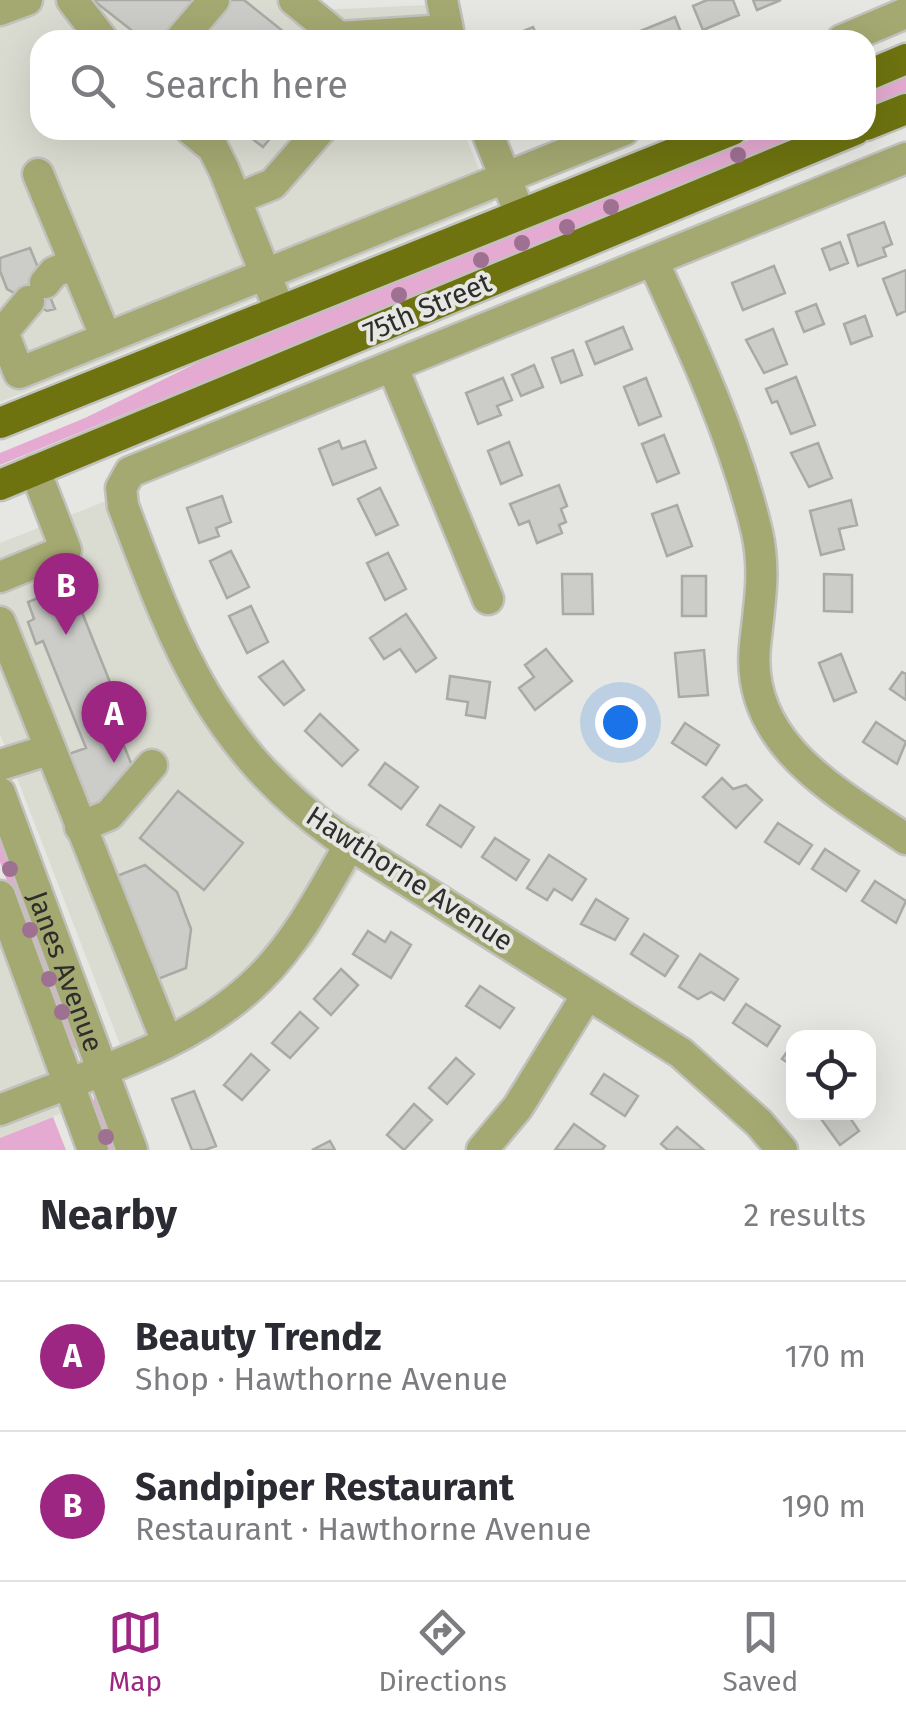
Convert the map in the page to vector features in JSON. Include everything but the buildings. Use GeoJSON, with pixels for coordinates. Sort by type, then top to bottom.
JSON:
{"type":"FeatureCollection","features":[{"type":"Feature","properties":{"kind":"main road"},"geometry":{"type":"LineString","coordinates":[[876,72],[906,60]]}},
{"type":"Feature","properties":{"kind":"main road"},"geometry":{"type":"LineString","coordinates":[[876,122],[906,109]]}},
{"type":"Feature","properties":{"kind":"main road","name":"75th Street"},"geometry":{"type":"LineString","coordinates":[[0,423],[707,140]]}},
{"type":"Feature","properties":{"kind":"main road","name":"75th Street"},"geometry":{"type":"LineString","coordinates":[[0,485],[831,140]]}},
{"type":"Feature","properties":{"kind":"street"},"geometry":{"type":"LineString","coordinates":[[0,10],[27,0]]}},
{"type":"Feature","properties":{"kind":"street"},"geometry":{"type":"LineString","coordinates":[[72,0],[95,30]]}},
{"type":"Feature","properties":{"kind":"street"},"geometry":{"type":"LineString","coordinates":[[188,30],[214,0]]}},
{"type":"Feature","properties":{"kind":"street"},"geometry":{"type":"LineString","coordinates":[[294,0],[331,30]]}},
{"type":"Feature","properties":{"kind":"street"},"geometry":{"type":"LineString","coordinates":[[867,30],[906,14]]}},
{"type":"Feature","properties":{"kind":"street"},"geometry":{"type":"LineString","coordinates":[[408,30],[447,23]]}},
{"type":"Feature","properties":{"kind":"street"},"geometry":{"type":"LineString","coordinates":[[203,140],[213,148],[280,310]]}},
{"type":"Feature","properties":{"kind":"street"},"geometry":{"type":"LineString","coordinates":[[236,199],[273,184],[311,140]]}},
{"type":"Feature","properties":{"kind":"street"},"geometry":{"type":"LineString","coordinates":[[490,140],[520,216]]}},
{"type":"Feature","properties":{"kind":"street"},"geometry":{"type":"LineString","coordinates":[[76,264],[54,272],[3,332],[19,373],[600,140]]}},
{"type":"Feature","properties":{"kind":"street"},"geometry":{"type":"LineString","coordinates":[[488,598],[393,368],[906,158]]}},
{"type":"Feature","properties":{"kind":"street"},"geometry":{"type":"LineString","coordinates":[[38,174],[106,338]]}},
{"type":"Feature","properties":{"kind":"street"},"geometry":{"type":"LineString","coordinates":[[654,261],[729,440],[757,532],[763,580],[754,668],[766,714],[798,761],[906,838]]}},
{"type":"Feature","properties":{"kind":"street","name":"Hawthorne Avenue"},"geometry":{"type":"LineString","coordinates":[[393,368],[130,472],[121,488],[122,506],[176,646],[197,686],[270,778],[314,819],[681,1053],[759,1123],[782,1150]]}},
{"type":"Feature","properties":{"kind":"street"},"geometry":{"type":"LineString","coordinates":[[0,577],[66,550],[35,470]]}},
{"type":"Feature","properties":{"kind":"street"},"geometry":{"type":"LineString","coordinates":[[0,622],[167,1042]]}},
{"type":"Feature","properties":{"kind":"street"},"geometry":{"type":"LineString","coordinates":[[0,765],[48,750]]}},
{"type":"Feature","properties":{"kind":"street"},"geometry":{"type":"LineString","coordinates":[[80,826],[109,815],[152,764]]}},
{"type":"Feature","properties":{"kind":"street","name":"Janes Avenue"},"geometry":{"type":"LineString","coordinates":[[0,792],[132,1150]]}},
{"type":"Feature","properties":{"kind":"street"},"geometry":{"type":"LineString","coordinates":[[1,1110],[167,1042],[215,1015],[260,978],[306,921],[350,844]]}},
{"type":"Feature","properties":{"kind":"street","name":"Janes Avenue"},"geometry":{"type":"LineString","coordinates":[[0,896],[93,1150]]}},
{"type":"Feature","properties":{"kind":"street"},"geometry":{"type":"LineString","coordinates":[[482,1150],[518,1107],[587,994]]}},
{"type":"Feature","properties":{"kind":"shaded area"},"geometry":{"type":"Polygon","coordinates":[[[0,0],[307,0],[320,10],[426,5],[432,30],[30,30],[30,140],[467,140],[493,204],[0,402],[0,0]]]}},
{"type":"Feature","properties":{"kind":"shaded area"},"geometry":{"type":"Polygon","coordinates":[[[906,76],[906,95],[876,107],[876,88],[906,76]]]}},
{"type":"Feature","properties":{"kind":"shaded area"},"geometry":{"type":"Polygon","coordinates":[[[749,140],[796,140],[0,465],[0,453],[85,418],[209,357],[749,140]]]}},
{"type":"Feature","properties":{"kind":"shaded area"},"geometry":{"type":"Polygon","coordinates":[[[131,491],[162,578],[207,667],[268,751],[331,809],[378,838],[312,945],[248,1006],[185,1051],[131,1073],[0,734],[0,543],[131,491]]]}},
{"type":"Feature","properties":{"kind":"shaded area"},"geometry":{"type":"Polygon","coordinates":[[[0,826],[84,1057],[64,1039],[0,862],[0,826]]]}},
{"type":"Feature","properties":{"kind":"shaded area"},"geometry":{"type":"Polygon","coordinates":[[[0,939],[62,1113],[0,1138],[0,939]]]}},
{"type":"Feature","properties":{"kind":"shaded area"},"geometry":{"type":"Polygon","coordinates":[[[96,1091],[120,1150],[106,1150],[91,1109],[96,1091]]]}},
{"type":"Feature","properties":{"kind":"shaded area"},"geometry":{"type":"Polygon","coordinates":[[[53,1117],[66,1150],[0,1150],[0,1138],[53,1117]]]}},
{"type":"Feature","properties":{"kind":"place","name":"Sandpiper Restaurant"},"geometry":{"type":"Point","coordinates":[66,635]}},
{"type":"Feature","properties":{"kind":"place","name":"Beauty Trendz"},"geometry":{"type":"Point","coordinates":[114,763]}}]}
